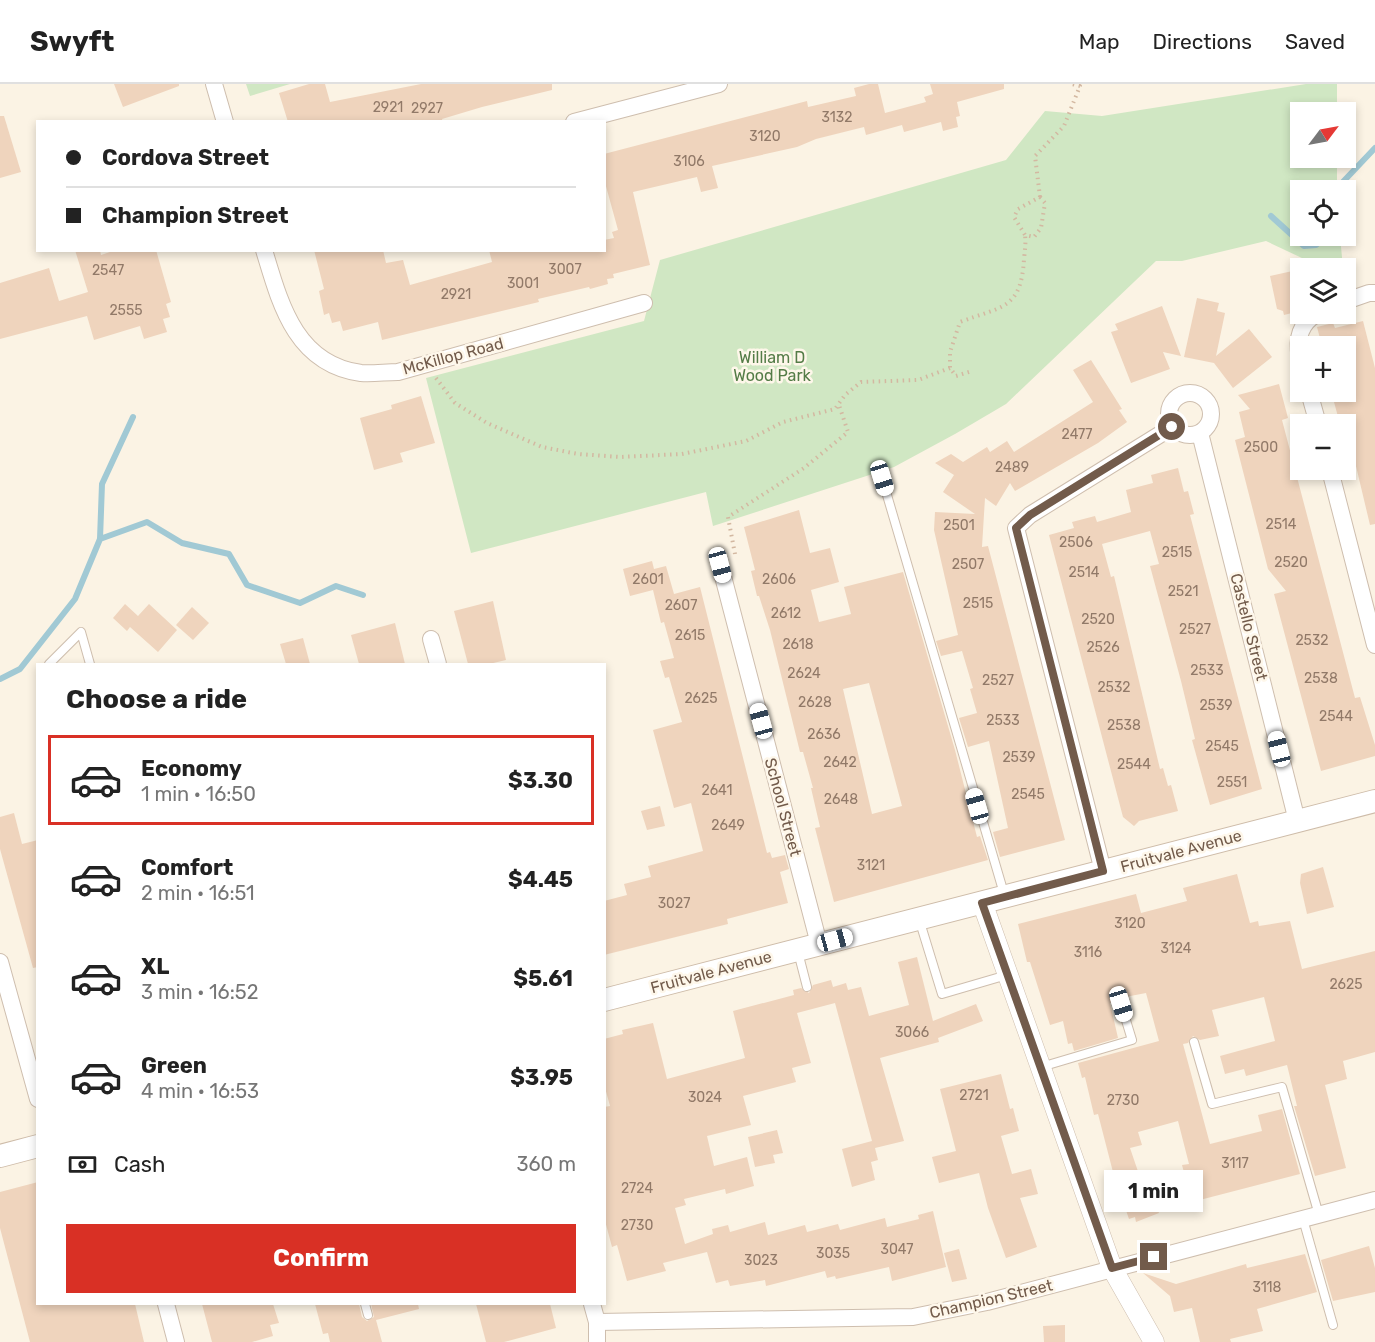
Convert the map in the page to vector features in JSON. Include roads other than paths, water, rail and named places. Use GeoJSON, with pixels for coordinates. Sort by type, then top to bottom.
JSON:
{"type":"FeatureCollection","features":[{"type":"Feature","properties":{"kind":"main road","name":"Fruitvale Avenue"},"geometry":{"type":"LineString","coordinates":[[606,999],[1375,801]]}},
{"type":"Feature","properties":{"kind":"main road"},"geometry":{"type":"LineString","coordinates":[[0,1156],[36,1147]]}},
{"type":"Feature","properties":{"kind":"street"},"geometry":{"type":"LineString","coordinates":[[214,84],[224,120]]}},
{"type":"Feature","properties":{"kind":"street"},"geometry":{"type":"LineString","coordinates":[[581,120],[719,84]]}},
{"type":"Feature","properties":{"kind":"street","name":"McKillop Road"},"geometry":{"type":"LineString","coordinates":[[265,252],[283,311],[301,340],[328,362],[360,373],[398,372],[644,303]]}},
{"type":"Feature","properties":{"kind":"street"},"geometry":{"type":"LineString","coordinates":[[1356,298],[1375,293]]}},
{"type":"Feature","properties":{"kind":"street"},"geometry":{"type":"LineString","coordinates":[[1195,394],[1207,401],[1210,408],[1210,422],[1200,433],[1188,436],[1172,427],[1168,412],[1174,399],[1180,395],[1195,394]]}},
{"type":"Feature","properties":{"kind":"street"},"geometry":{"type":"LineString","coordinates":[[1103,871],[1016,528],[1030,515],[1172,427]]}},
{"type":"Feature","properties":{"kind":"street","name":"Castello Street"},"geometry":{"type":"LineString","coordinates":[[1200,433],[1297,821]]}},
{"type":"Feature","properties":{"kind":"street"},"geometry":{"type":"LineString","coordinates":[[1333,480],[1375,645]]}},
{"type":"Feature","properties":{"kind":"street","name":"School Street"},"geometry":{"type":"LineString","coordinates":[[720,565],[819,944]]}},
{"type":"Feature","properties":{"kind":"street"},"geometry":{"type":"LineString","coordinates":[[431,639],[438,663]]}},
{"type":"Feature","properties":{"kind":"street"},"geometry":{"type":"LineString","coordinates":[[982,903],[1112,1268],[1154,1342]]}},
{"type":"Feature","properties":{"kind":"street"},"geometry":{"type":"LineString","coordinates":[[0,962],[36,1092]]}},
{"type":"Feature","properties":{"kind":"street","name":"Champion Street"},"geometry":{"type":"LineString","coordinates":[[597,1322],[913,1317],[987,1302],[1375,1200]]}},
{"type":"Feature","properties":{"kind":"street"},"geometry":{"type":"LineString","coordinates":[[166,1305],[176,1342]]}},
{"type":"Feature","properties":{"kind":"street"},"geometry":{"type":"LineString","coordinates":[[592,1305],[597,1322],[597,1342]]}},
{"type":"Feature","properties":{"kind":"lane"},"geometry":{"type":"LineString","coordinates":[[882,478],[1005,897]]}},
{"type":"Feature","properties":{"kind":"lane"},"geometry":{"type":"LineString","coordinates":[[50,663],[81,632],[90,663]]}},
{"type":"Feature","properties":{"kind":"lane"},"geometry":{"type":"LineString","coordinates":[[919,919],[942,994],[1007,975]]}},
{"type":"Feature","properties":{"kind":"lane"},"geometry":{"type":"LineString","coordinates":[[797,950],[807,987]]}},
{"type":"Feature","properties":{"kind":"lane"},"geometry":{"type":"LineString","coordinates":[[1040,1067],[1132,1040],[1121,1004]]}},
{"type":"Feature","properties":{"kind":"lane"},"geometry":{"type":"LineString","coordinates":[[1194,1042],[1212,1104],[1282,1087],[1333,1325]]}},
{"type":"Feature","properties":{"kind":"lane"},"geometry":{"type":"LineString","coordinates":[[364,1305],[368,1316]]}},
{"type":"Feature","properties":{"kind":"waterway"},"geometry":{"type":"LineString","coordinates":[[1345,180],[1375,148]]}},
{"type":"Feature","properties":{"kind":"waterway"},"geometry":{"type":"LineString","coordinates":[[1271,216],[1290,233]]}},
{"type":"Feature","properties":{"kind":"waterway"},"geometry":{"type":"LineString","coordinates":[[100,539],[102,484],[133,417]]}},
{"type":"Feature","properties":{"kind":"waterway"},"geometry":{"type":"LineString","coordinates":[[0,679],[20,669],[75,599],[100,539],[147,522],[182,543],[229,554],[247,585],[300,603],[336,586],[363,595]]}},
{"type":"Feature","properties":{"kind":"park label","name":"William D Wood Park"},"geometry":{"type":"Point","coordinates":[772,366]}}]}
